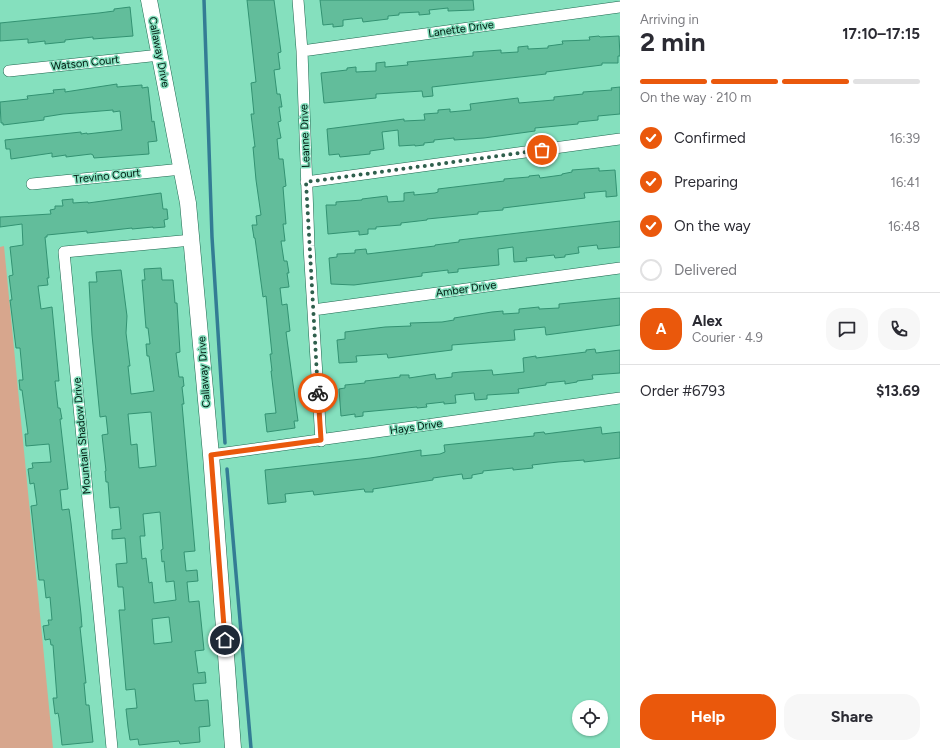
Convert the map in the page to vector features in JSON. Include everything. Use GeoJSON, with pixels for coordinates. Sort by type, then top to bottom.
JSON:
{"type":"FeatureCollection","features":[{"type":"Feature","properties":{"kind":"street","name":"Callaway Drive"},"geometry":{"type":"LineString","coordinates":[[149,0],[182,169],[192,240],[211,455],[233,748]]}},
{"type":"Feature","properties":{"kind":"street","name":"Leanne Drive"},"geometry":{"type":"LineString","coordinates":[[298,0],[302,51],[306,182],[321,440]]}},
{"type":"Feature","properties":{"kind":"street","name":"Lanette Drive"},"geometry":{"type":"LineString","coordinates":[[302,51],[620,7]]}},
{"type":"Feature","properties":{"kind":"street","name":"Watson Court"},"geometry":{"type":"LineString","coordinates":[[9,71],[160,55]]}},
{"type":"Feature","properties":{"kind":"street"},"geometry":{"type":"LineString","coordinates":[[306,182],[620,139]]}},
{"type":"Feature","properties":{"kind":"street","name":"Trevino Court"},"geometry":{"type":"LineString","coordinates":[[32,184],[182,169]]}},
{"type":"Feature","properties":{"kind":"street","name":"Mountain Shadow Drive"},"geometry":{"type":"LineString","coordinates":[[112,748],[64,252],[192,240]]}},
{"type":"Feature","properties":{"kind":"street","name":"Amber Drive"},"geometry":{"type":"LineString","coordinates":[[313,310],[620,268]]}},
{"type":"Feature","properties":{"kind":"street","name":"Hays Drive"},"geometry":{"type":"LineString","coordinates":[[211,455],[620,398]]}},
{"type":"Feature","properties":{"kind":"shaded area"},"geometry":{"type":"Polygon","coordinates":[[[4,246],[53,748],[0,748],[0,247],[4,246]]]}},
{"type":"Feature","properties":{"kind":"building"},"geometry":{"type":"Polygon","coordinates":[[[247,0],[274,0],[281,52],[278,53],[280,69],[274,70],[277,94],[280,94],[282,107],[279,107],[281,121],[278,122],[281,138],[277,139],[279,159],[283,159],[286,186],[283,187],[286,224],[283,224],[285,241],[281,241],[284,261],[287,261],[289,287],[280,288],[282,305],[287,304],[290,331],[286,332],[298,421],[294,421],[295,428],[267,432],[265,414],[276,413],[271,371],[270,354],[272,354],[266,296],[263,297],[252,225],[257,225],[256,216],[261,215],[256,180],[253,147],[255,147],[251,114],[254,114],[251,83],[256,82],[247,0]]]}},
{"type":"Feature","properties":{"kind":"building"},"geometry":{"type":"Polygon","coordinates":[[[320,0],[473,0],[474,10],[448,11],[448,8],[429,10],[430,14],[419,15],[419,12],[399,13],[399,15],[388,16],[388,19],[363,22],[362,18],[343,20],[343,26],[333,27],[333,24],[323,25],[320,0]]]}},
{"type":"Feature","properties":{"kind":"building"},"geometry":{"type":"Polygon","coordinates":[[[130,7],[133,36],[93,39],[93,37],[45,44],[45,41],[28,43],[28,39],[0,41],[0,23],[99,13],[130,7]]]}},
{"type":"Feature","properties":{"kind":"building"},"geometry":{"type":"Polygon","coordinates":[[[619,36],[620,56],[618,56],[618,63],[602,63],[602,65],[546,72],[546,74],[432,87],[433,96],[423,97],[422,91],[376,94],[376,98],[324,103],[321,73],[347,70],[347,68],[356,67],[356,72],[376,71],[376,63],[385,62],[385,67],[408,65],[407,62],[473,56],[473,52],[501,50],[501,53],[518,52],[518,47],[528,46],[528,49],[548,48],[548,46],[563,44],[562,41],[590,40],[589,37],[619,36]]]}},
{"type":"Feature","properties":{"kind":"building"},"geometry":{"type":"Polygon","coordinates":[[[117,84],[117,87],[142,85],[142,88],[148,87],[152,122],[154,121],[157,141],[148,142],[149,154],[94,158],[91,154],[52,157],[52,153],[11,159],[10,149],[6,149],[5,140],[81,132],[81,134],[87,134],[122,130],[120,111],[113,112],[113,110],[63,114],[44,117],[44,120],[3,125],[3,123],[1,123],[0,102],[28,99],[27,96],[54,93],[53,90],[65,89],[65,92],[117,84]]]}},
{"type":"Feature","properties":{"kind":"building"},"geometry":{"type":"Polygon","coordinates":[[[620,87],[620,114],[598,116],[598,120],[578,122],[578,124],[535,128],[535,131],[484,138],[434,140],[434,142],[415,146],[399,146],[398,130],[382,132],[384,149],[370,151],[370,154],[340,157],[339,154],[329,155],[327,129],[404,119],[404,121],[425,120],[424,114],[438,113],[438,110],[450,109],[450,112],[471,110],[470,104],[518,98],[519,103],[554,100],[554,97],[583,94],[583,92],[612,90],[611,88],[620,87]]]}},
{"type":"Feature","properties":{"kind":"building"},"geometry":{"type":"Polygon","coordinates":[[[599,168],[599,171],[615,170],[617,196],[606,197],[606,191],[584,193],[585,198],[503,208],[503,210],[478,212],[478,214],[427,219],[401,223],[401,225],[376,227],[376,229],[368,229],[368,234],[359,235],[359,231],[328,234],[326,205],[336,205],[336,202],[387,196],[388,202],[404,201],[404,193],[414,192],[414,195],[435,193],[438,192],[438,189],[504,181],[504,179],[529,176],[539,175],[540,178],[562,175],[572,172],[572,170],[599,168]]]}},
{"type":"Feature","properties":{"kind":"building"},"geometry":{"type":"Polygon","coordinates":[[[161,193],[163,209],[167,209],[168,219],[164,220],[165,227],[132,228],[87,233],[87,231],[47,235],[47,237],[45,237],[49,278],[47,278],[48,285],[38,286],[41,309],[52,307],[59,381],[55,381],[58,408],[60,408],[62,419],[60,419],[68,489],[60,490],[62,510],[69,509],[71,523],[81,614],[82,627],[80,627],[86,683],[84,683],[86,705],[89,705],[93,742],[62,745],[59,718],[58,713],[55,714],[53,698],[57,698],[53,645],[51,645],[50,639],[45,640],[43,626],[49,625],[48,620],[52,620],[50,597],[46,598],[44,580],[39,580],[31,506],[37,505],[34,483],[30,484],[28,469],[33,468],[32,463],[51,462],[49,444],[26,446],[25,434],[28,434],[22,390],[20,390],[19,380],[23,380],[20,348],[16,348],[10,300],[12,300],[9,276],[13,275],[10,247],[23,245],[22,224],[0,227],[0,217],[51,214],[50,210],[55,209],[55,206],[63,206],[62,200],[73,199],[73,203],[88,203],[161,193]]]}},
{"type":"Feature","properties":{"kind":"building"},"geometry":{"type":"Polygon","coordinates":[[[620,221],[620,247],[598,249],[597,245],[578,247],[579,253],[565,255],[565,257],[555,258],[554,255],[526,258],[527,261],[514,262],[513,247],[498,249],[499,265],[458,269],[458,272],[448,273],[448,270],[422,273],[422,276],[354,285],[331,284],[329,258],[337,257],[337,254],[355,253],[355,250],[366,249],[367,254],[435,246],[459,242],[459,240],[620,221]]]}},
{"type":"Feature","properties":{"kind":"building"},"geometry":{"type":"Polygon","coordinates":[[[161,268],[162,280],[173,280],[175,303],[177,303],[180,352],[176,353],[179,377],[183,377],[184,386],[182,387],[184,404],[182,404],[195,551],[184,552],[186,571],[197,570],[198,581],[187,582],[189,602],[199,601],[204,650],[195,651],[198,673],[205,672],[206,683],[193,684],[195,701],[208,700],[210,726],[199,727],[200,742],[180,744],[179,741],[139,745],[138,739],[130,740],[126,709],[137,708],[135,689],[126,690],[119,610],[125,610],[123,587],[118,587],[116,564],[127,563],[125,538],[112,539],[112,530],[121,529],[119,507],[110,508],[102,435],[108,434],[106,416],[100,417],[92,335],[89,282],[97,282],[96,272],[121,270],[127,316],[126,333],[130,366],[128,366],[131,394],[154,391],[146,344],[150,344],[148,328],[146,328],[142,280],[145,280],[144,269],[161,268]],[[151,412],[128,414],[131,445],[137,444],[139,468],[156,466],[151,412]],[[160,512],[143,514],[145,536],[140,536],[142,559],[146,558],[149,583],[152,582],[154,603],[176,600],[174,581],[166,582],[164,561],[162,562],[161,550],[163,549],[160,512]],[[169,617],[152,619],[154,644],[172,642],[169,617]]]}},
{"type":"Feature","properties":{"kind":"building"},"geometry":{"type":"Polygon","coordinates":[[[620,298],[620,325],[546,335],[545,327],[514,330],[515,340],[452,345],[452,350],[388,358],[387,354],[356,356],[357,362],[339,363],[337,340],[345,339],[345,332],[385,327],[411,326],[410,323],[442,322],[454,320],[454,318],[492,312],[503,311],[503,314],[519,313],[519,309],[539,307],[539,309],[559,308],[559,304],[620,298]]]}},
{"type":"Feature","properties":{"kind":"building"},"geometry":{"type":"Polygon","coordinates":[[[595,349],[596,353],[620,350],[620,373],[592,375],[593,379],[565,384],[565,381],[546,383],[546,385],[518,389],[519,393],[487,395],[487,399],[475,400],[474,393],[455,395],[456,403],[444,404],[444,402],[426,404],[427,407],[363,412],[363,416],[355,417],[355,414],[341,416],[339,389],[345,388],[345,385],[400,377],[400,375],[409,375],[409,378],[435,374],[436,379],[452,377],[452,373],[460,372],[492,370],[493,375],[524,372],[523,358],[536,356],[536,358],[586,352],[586,350],[595,349]]]}},
{"type":"Feature","properties":{"kind":"building"},"geometry":{"type":"Polygon","coordinates":[[[601,427],[602,434],[620,432],[620,458],[584,462],[584,460],[558,462],[532,465],[533,468],[483,471],[483,473],[472,475],[472,478],[463,479],[462,474],[433,478],[433,480],[373,489],[373,492],[365,492],[364,489],[314,495],[313,491],[285,494],[286,502],[268,504],[265,470],[370,458],[421,450],[421,456],[440,454],[445,452],[444,445],[534,436],[534,433],[544,432],[545,434],[601,427]]]}},
{"type":"Feature","properties":{"kind":"waterway"},"geometry":{"type":"LineString","coordinates":[[204,0],[212,237],[225,443]]}},
{"type":"Feature","properties":{"kind":"waterway"},"geometry":{"type":"LineString","coordinates":[[227,469],[251,748]]}},
{"type":"Feature","properties":{"kind":"way so far"},"geometry":{"type":"LineString","coordinates":[[318,393],[306,182],[542,150]]}},
{"type":"Feature","properties":{"kind":"route"},"geometry":{"type":"LineString","coordinates":[[225,640],[211,455],[321,440],[318,393]]}}]}
